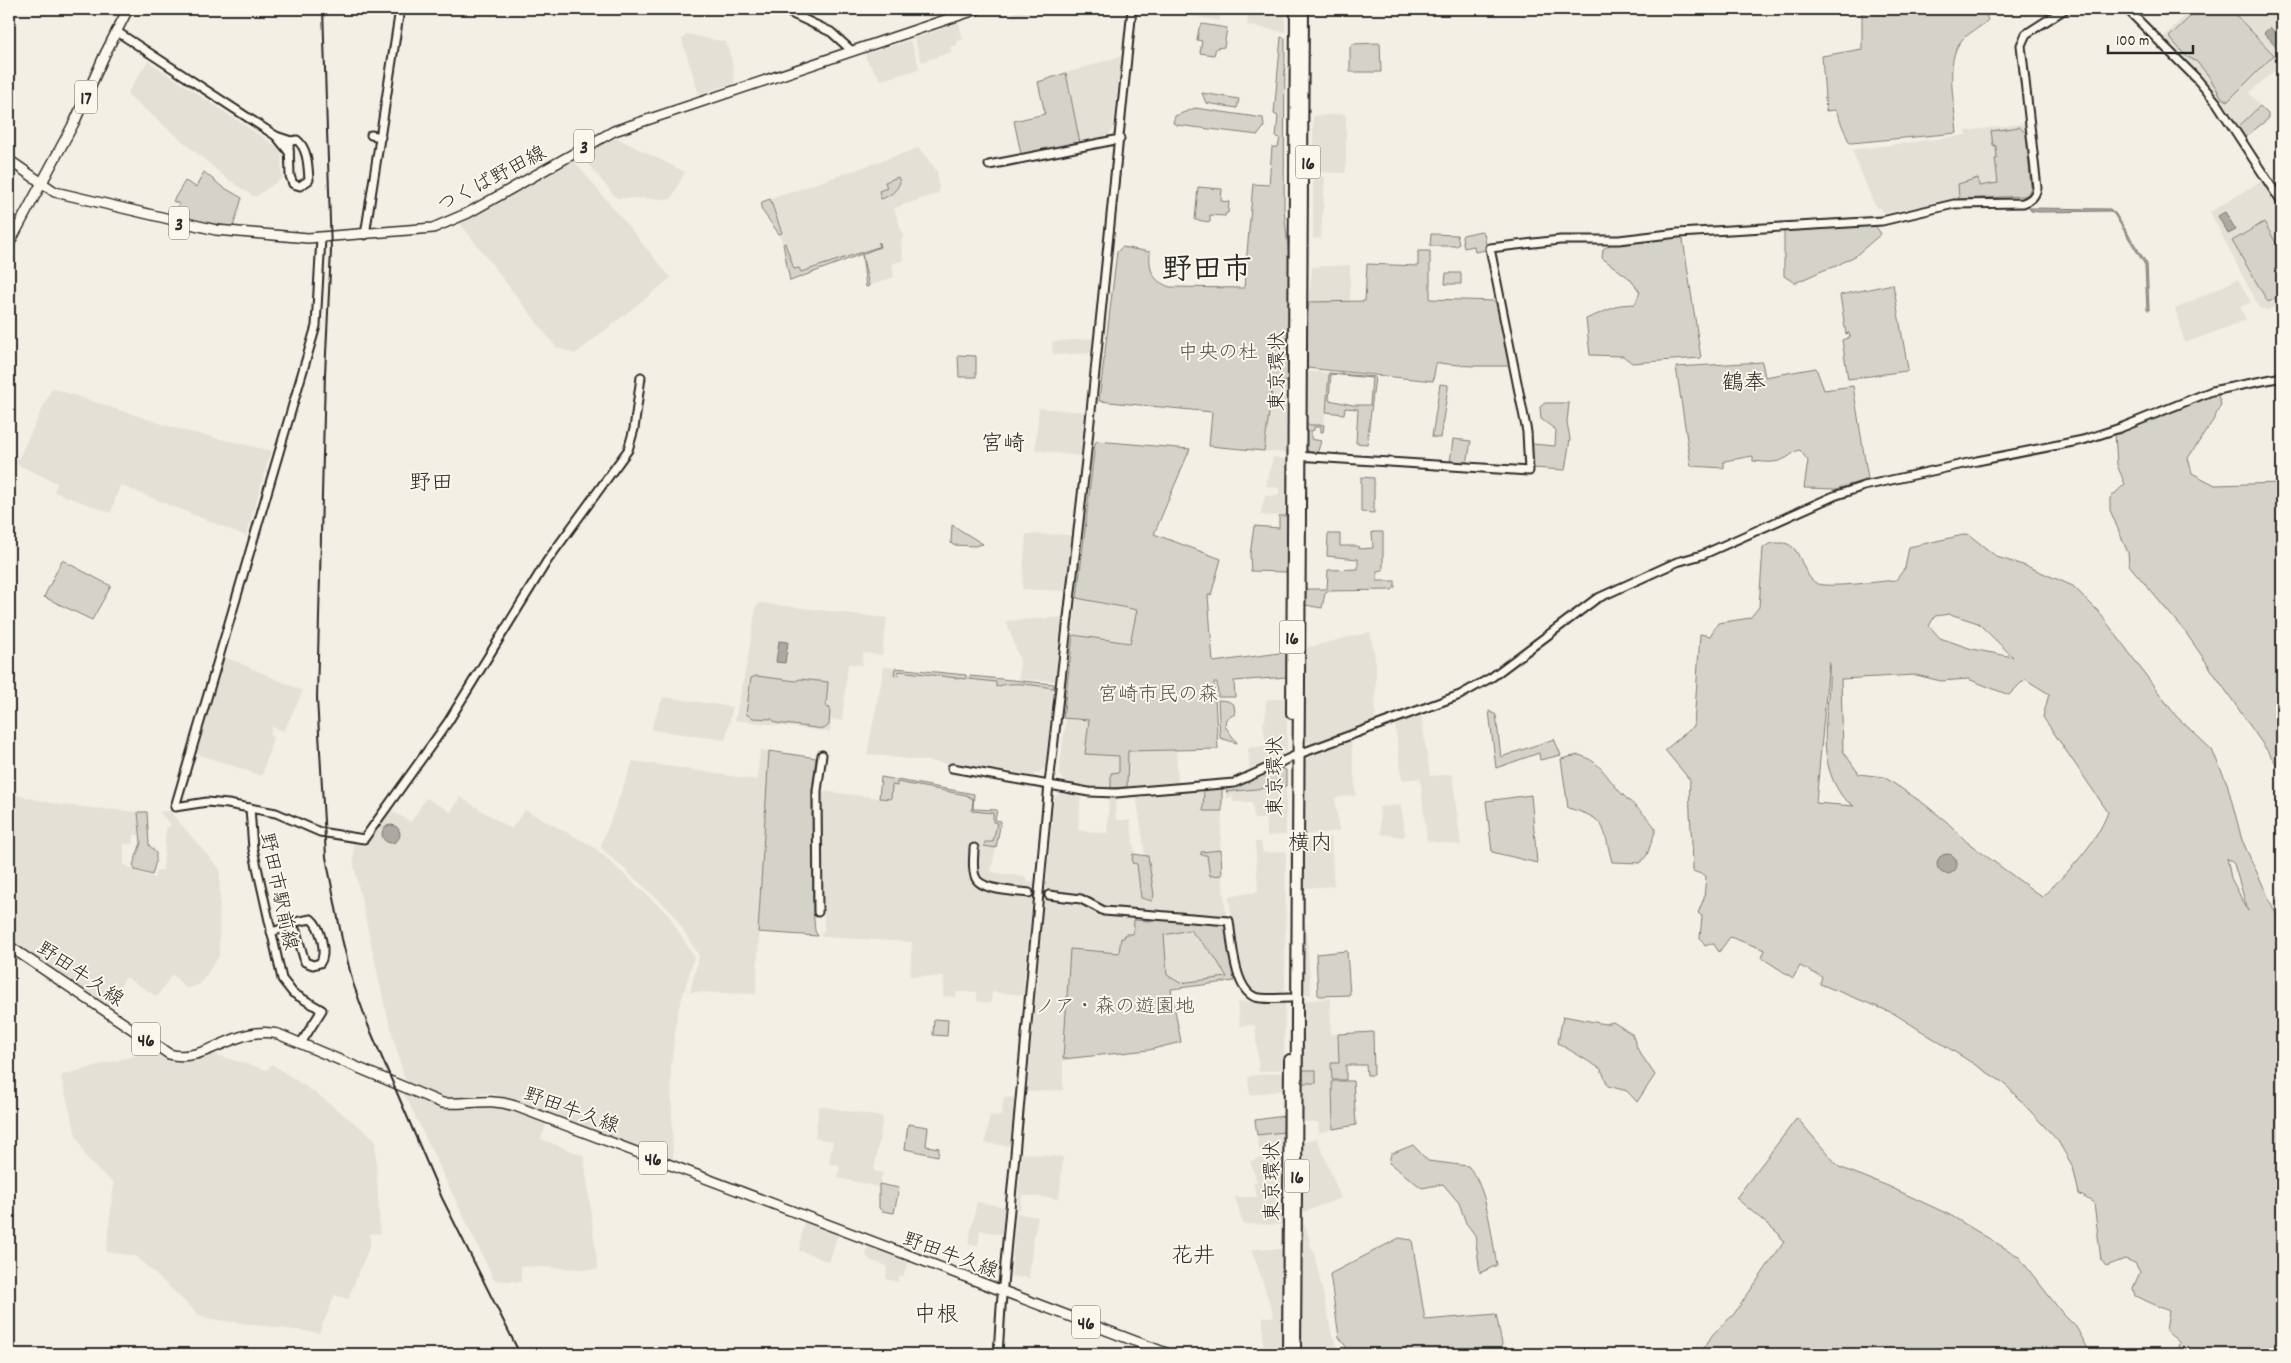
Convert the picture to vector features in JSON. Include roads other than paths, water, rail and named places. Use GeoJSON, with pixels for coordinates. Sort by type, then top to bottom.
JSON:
{"type":"FeatureCollection","features":[{"type":"Feature","properties":{"kind":"highway","name":"16"},"geometry":{"type":"LineString","coordinates":[[1290,9],[1289,204],[1295,255]]}},
{"type":"Feature","properties":{"kind":"highway","name":"16"},"geometry":{"type":"LineString","coordinates":[[1296,9],[1299,198]]}},
{"type":"Feature","properties":{"kind":"highway","name":"16"},"geometry":{"type":"LineString","coordinates":[[1299,198],[1303,9]]}},
{"type":"Feature","properties":{"kind":"highway","name":"16"},"geometry":{"type":"LineString","coordinates":[[1302,315],[1307,263],[1309,9]]}},
{"type":"Feature","properties":{"kind":"highway","name":"東京環状"},"geometry":{"type":"LineString","coordinates":[[1296,1354],[1297,456],[1295,255],[1299,198]]}},
{"type":"Feature","properties":{"kind":"highway","name":"東京環状"},"geometry":{"type":"LineString","coordinates":[[1297,456],[1302,315],[1299,198]]}},
{"type":"Feature","properties":{"kind":"highway","name":"東京環状"},"geometry":{"type":"LineString","coordinates":[[1288,1354],[1290,998],[1296,755]]}},
{"type":"Feature","properties":{"kind":"main road","name":"17"},"geometry":{"type":"LineString","coordinates":[[9,244],[75,121],[128,9]]}},
{"type":"Feature","properties":{"kind":"main road","name":"つくば野田線"},"geometry":{"type":"LineString","coordinates":[[9,160],[55,192],[197,227],[272,236],[321,238],[433,228],[448,223],[614,131],[978,9]]}},
{"type":"Feature","properties":{"kind":"main road","name":"野田牛久線"},"geometry":{"type":"LineString","coordinates":[[9,946],[169,1054],[186,1058],[259,1031],[278,1034],[442,1103],[488,1100],[515,1106],[1169,1354]]}},
{"type":"Feature","properties":{"kind":"street"},"geometry":{"type":"LineString","coordinates":[[365,235],[400,9]]}},
{"type":"Feature","properties":{"kind":"street"},"geometry":{"type":"LineString","coordinates":[[782,9],[830,32],[852,50]]}},
{"type":"Feature","properties":{"kind":"street"},"geometry":{"type":"LineString","coordinates":[[998,1354],[1049,784],[1120,139],[1132,9]]}},
{"type":"Feature","properties":{"kind":"street"},"geometry":{"type":"LineString","coordinates":[[1297,456],[1529,471],[1527,432],[1490,248],[1560,240],[1620,240],[1678,232],[1882,221],[1954,204],[2022,203],[2029,201],[2033,198],[2036,188],[2022,45],[2023,38],[2026,34],[2065,9]]}},
{"type":"Feature","properties":{"kind":"street"},"geometry":{"type":"LineString","coordinates":[[2127,9],[2196,78],[2217,103],[2282,203]]}},
{"type":"Feature","properties":{"kind":"street"},"geometry":{"type":"LineString","coordinates":[[116,31],[276,136],[291,141],[297,140],[305,148],[308,180],[300,186],[293,184],[290,179],[289,152],[291,141]]}},
{"type":"Feature","properties":{"kind":"street"},"geometry":{"type":"LineString","coordinates":[[371,135],[381,137]]}},
{"type":"Feature","properties":{"kind":"street"},"geometry":{"type":"LineString","coordinates":[[276,136],[289,152]]}},
{"type":"Feature","properties":{"kind":"street"},"geometry":{"type":"LineString","coordinates":[[989,165],[1120,139]]}},
{"type":"Feature","properties":{"kind":"street"},"geometry":{"type":"LineString","coordinates":[[321,238],[316,326],[175,807],[207,802],[250,808],[276,813],[320,832],[364,839],[448,722],[547,561],[628,450],[634,429],[641,377]]}},
{"type":"Feature","properties":{"kind":"street"},"geometry":{"type":"LineString","coordinates":[[952,768],[1089,792],[1116,793],[1234,783],[1296,755],[1460,695],[1492,677],[1596,598],[1677,562],[1702,555],[1834,496],[1898,478],[2092,438],[2212,391],[2282,377]]}},
{"type":"Feature","properties":{"kind":"street"},"geometry":{"type":"LineString","coordinates":[[818,912],[817,791],[822,755]]}},
{"type":"Feature","properties":{"kind":"street","name":"野田市駅前線"},"geometry":{"type":"LineString","coordinates":[[250,808],[253,849],[282,980],[293,993],[322,1010],[301,1043]]}},
{"type":"Feature","properties":{"kind":"street"},"geometry":{"type":"LineString","coordinates":[[974,848],[975,877],[979,884],[1029,893]]}},
{"type":"Feature","properties":{"kind":"street"},"geometry":{"type":"LineString","coordinates":[[1049,895],[1081,899],[1108,912],[1229,921],[1239,979],[1246,991],[1257,998],[1290,998]]}},
{"type":"Feature","properties":{"kind":"street"},"geometry":{"type":"LineString","coordinates":[[271,932],[290,927],[296,922],[308,919],[314,922],[324,955],[320,963],[312,965],[305,962],[296,931],[290,927]]}},
{"type":"Feature","properties":{"kind":"railway"},"geometry":{"type":"LineString","coordinates":[[323,9],[331,251],[325,374],[317,698],[326,857],[342,939],[353,983],[368,1025],[442,1198],[520,1354]]}},
{"type":"Feature","properties":{"kind":"district","name":"野田市"},"geometry":{"type":"Point","coordinates":[1207,268]}},
{"type":"Feature","properties":{"kind":"district","name":"鶴奉"},"geometry":{"type":"Point","coordinates":[1744,381]}},
{"type":"Feature","properties":{"kind":"district","name":"宮崎"},"geometry":{"type":"Point","coordinates":[1003,442]}},
{"type":"Feature","properties":{"kind":"district","name":"野田"},"geometry":{"type":"Point","coordinates":[431,481]}},
{"type":"Feature","properties":{"kind":"district","name":"横内"},"geometry":{"type":"Point","coordinates":[1310,841]}},
{"type":"Feature","properties":{"kind":"district","name":"花井"},"geometry":{"type":"Point","coordinates":[1193,1254]}},
{"type":"Feature","properties":{"kind":"district","name":"中根"},"geometry":{"type":"Point","coordinates":[936,1313]}},
{"type":"Feature","properties":{"kind":"park label","name":"中央の杜"},"geometry":{"type":"Point","coordinates":[1218,351]}},
{"type":"Feature","properties":{"kind":"park label","name":"宮崎市民の森"},"geometry":{"type":"Point","coordinates":[1158,693]}},
{"type":"Feature","properties":{"kind":"park label","name":"ノア・森の遊園地"},"geometry":{"type":"Point","coordinates":[1115,1005]}}]}
